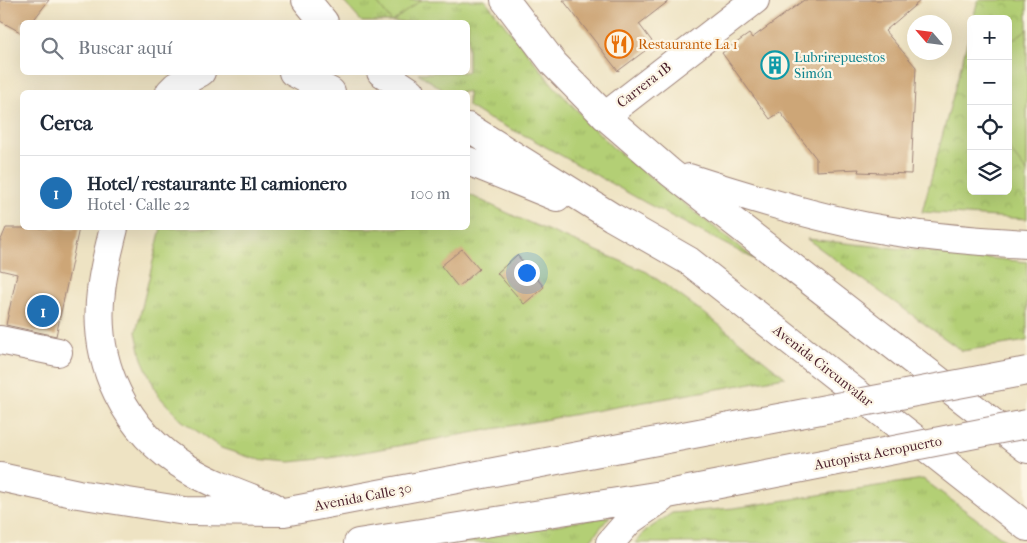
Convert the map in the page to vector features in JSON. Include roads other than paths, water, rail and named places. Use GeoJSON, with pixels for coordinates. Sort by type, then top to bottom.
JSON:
{"type":"FeatureCollection","features":[{"type":"Feature","properties":{"kind":"main road"},"geometry":{"type":"LineString","coordinates":[[306,0],[322,20]]}},
{"type":"Feature","properties":{"kind":"main road"},"geometry":{"type":"LineString","coordinates":[[505,0],[554,64],[605,116],[671,173],[1027,449]]}},
{"type":"Feature","properties":{"kind":"main road","name":"Carrera 1B"},"geometry":{"type":"LineString","coordinates":[[605,116],[755,0]]}},
{"type":"Feature","properties":{"kind":"main road"},"geometry":{"type":"LineString","coordinates":[[172,90],[196,75]]}},
{"type":"Feature","properties":{"kind":"main road"},"geometry":{"type":"LineString","coordinates":[[299,75],[327,90]]}},
{"type":"Feature","properties":{"kind":"main road"},"geometry":{"type":"LineString","coordinates":[[386,75],[409,90]]}},
{"type":"Feature","properties":{"kind":"main road"},"geometry":{"type":"LineString","coordinates":[[470,128],[612,217]]}},
{"type":"Feature","properties":{"kind":"main road"},"geometry":{"type":"LineString","coordinates":[[470,162],[612,217]]}},
{"type":"Feature","properties":{"kind":"main road"},"geometry":{"type":"LineString","coordinates":[[671,173],[775,206],[868,227],[964,240],[1027,244]]}},
{"type":"Feature","properties":{"kind":"main road","name":"Avenida Circunvalar"},"geometry":{"type":"LineString","coordinates":[[612,217],[689,260],[1027,527]]}},
{"type":"Feature","properties":{"kind":"main road"},"geometry":{"type":"LineString","coordinates":[[114,230],[100,292],[100,338],[104,362],[121,401],[136,424],[152,442],[187,469],[214,483],[284,512]]}},
{"type":"Feature","properties":{"kind":"main road"},"geometry":{"type":"LineString","coordinates":[[0,340],[58,352]]}},
{"type":"Feature","properties":{"kind":"main road","name":"Avenida Calle 30"},"geometry":{"type":"LineString","coordinates":[[0,477],[78,494],[185,511],[284,512],[1027,372]]}},
{"type":"Feature","properties":{"kind":"main road","name":"Autopista Aeropuerto"},"geometry":{"type":"LineString","coordinates":[[668,494],[1027,424]]}},
{"type":"Feature","properties":{"kind":"main road"},"geometry":{"type":"LineString","coordinates":[[358,543],[668,494]]}},
{"type":"Feature","properties":{"kind":"main road"},"geometry":{"type":"LineString","coordinates":[[610,543],[629,521],[668,494]]}},
{"type":"Feature","properties":{"kind":"place","name":"Restaurante La 1"},"geometry":{"type":"Point","coordinates":[619,44]}},
{"type":"Feature","properties":{"kind":"place","name":"Lubrirepuestos Simón"},"geometry":{"type":"Point","coordinates":[775,65]}},
{"type":"Feature","properties":{"kind":"place","name":"Hotel/ restaurante El camionero"},"geometry":{"type":"Point","coordinates":[43,311]}}]}
